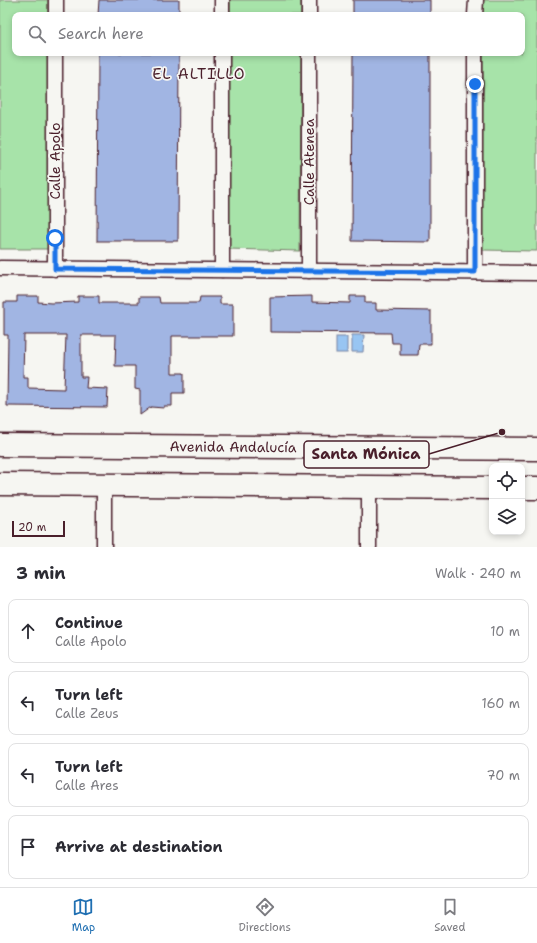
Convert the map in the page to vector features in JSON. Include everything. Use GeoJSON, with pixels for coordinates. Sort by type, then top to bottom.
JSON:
{"type":"FeatureCollection","features":[{"type":"Feature","properties":{"kind":"main road","name":"Avenida Andalucía"},"geometry":{"type":"LineString","coordinates":[[0,445],[537,449]]}},
{"type":"Feature","properties":{"kind":"main road"},"geometry":{"type":"LineString","coordinates":[[0,484],[489,488]]}},
{"type":"Feature","properties":{"kind":"main road"},"geometry":{"type":"LineString","coordinates":[[525,488],[537,488]]}},
{"type":"Feature","properties":{"kind":"street"},"geometry":{"type":"LineString","coordinates":[[56,0],[56,12]]}},
{"type":"Feature","properties":{"kind":"street"},"geometry":{"type":"LineString","coordinates":[[222,0],[222,12]]}},
{"type":"Feature","properties":{"kind":"street"},"geometry":{"type":"LineString","coordinates":[[309,0],[309,12]]}},
{"type":"Feature","properties":{"kind":"street"},"geometry":{"type":"LineString","coordinates":[[476,0],[476,12]]}},
{"type":"Feature","properties":{"kind":"street","name":"Calle Apolo"},"geometry":{"type":"LineString","coordinates":[[55,56],[55,269]]}},
{"type":"Feature","properties":{"kind":"street"},"geometry":{"type":"LineString","coordinates":[[222,56],[222,270]]}},
{"type":"Feature","properties":{"kind":"street","name":"Calle Atenea"},"geometry":{"type":"LineString","coordinates":[[309,56],[309,271]]}},
{"type":"Feature","properties":{"kind":"street"},"geometry":{"type":"LineString","coordinates":[[475,56],[475,272]]}},
{"type":"Feature","properties":{"kind":"street"},"geometry":{"type":"LineString","coordinates":[[0,268],[537,273]]}},
{"type":"Feature","properties":{"kind":"street"},"geometry":{"type":"LineString","coordinates":[[104,485],[104,547]]}},
{"type":"Feature","properties":{"kind":"street"},"geometry":{"type":"LineString","coordinates":[[369,487],[369,547]]}},
{"type":"Feature","properties":{"kind":"green space"},"geometry":{"type":"Polygon","coordinates":[[[0,0],[48,0],[48,12],[12,12],[12,56],[48,56],[48,249],[0,249],[0,0]]]}},
{"type":"Feature","properties":{"kind":"green space"},"geometry":{"type":"Polygon","coordinates":[[[230,0],[301,0],[301,12],[230,12],[230,0]]]}},
{"type":"Feature","properties":{"kind":"green space"},"geometry":{"type":"Polygon","coordinates":[[[483,0],[537,0],[537,251],[482,250],[483,56],[525,56],[525,12],[483,12],[483,0]]]}},
{"type":"Feature","properties":{"kind":"green space"},"geometry":{"type":"Polygon","coordinates":[[[229,56],[301,56],[300,251],[229,249],[229,56]]]}},
{"type":"Feature","properties":{"kind":"water"},"geometry":{"type":"Polygon","coordinates":[[[352,335],[364,335],[363,352],[352,352],[352,335]]]}},
{"type":"Feature","properties":{"kind":"water"},"geometry":{"type":"Polygon","coordinates":[[[336,337],[347,337],[347,353],[336,353],[336,337]]]}},
{"type":"Feature","properties":{"kind":"building"},"geometry":{"type":"Polygon","coordinates":[[[99,0],[179,0],[179,12],[98,12],[99,0]]]}},
{"type":"Feature","properties":{"kind":"building"},"geometry":{"type":"Polygon","coordinates":[[[353,0],[430,0],[430,12],[353,12],[353,0]]]}},
{"type":"Feature","properties":{"kind":"building"},"geometry":{"type":"Polygon","coordinates":[[[98,56],[179,56],[178,241],[97,241],[98,56]]]}},
{"type":"Feature","properties":{"kind":"building"},"geometry":{"type":"Polygon","coordinates":[[[353,56],[430,56],[430,242],[352,241],[353,56]]]}},
{"type":"Feature","properties":{"kind":"building"},"geometry":{"type":"Polygon","coordinates":[[[17,296],[38,296],[38,302],[51,303],[78,302],[78,296],[99,296],[99,303],[139,303],[139,297],[159,297],[160,303],[199,303],[200,297],[220,297],[220,304],[233,304],[233,336],[172,336],[172,373],[184,373],[184,393],[172,393],[172,406],[164,406],[164,408],[151,407],[140,415],[140,390],[135,389],[135,366],[115,366],[116,335],[81,335],[81,377],[87,377],[86,388],[108,389],[107,407],[7,406],[8,335],[4,335],[4,302],[17,302],[17,296]],[[24,335],[23,377],[28,377],[28,388],[64,389],[66,335],[24,335]]]}},
{"type":"Feature","properties":{"kind":"building"},"geometry":{"type":"Polygon","coordinates":[[[312,296],[312,302],[350,303],[350,296],[365,296],[365,303],[376,303],[376,310],[431,311],[431,344],[419,344],[418,355],[400,355],[400,343],[392,343],[391,333],[270,332],[270,297],[312,296]]]}},
{"type":"Feature","properties":{"kind":"place","name":"Santa Mónica"},"geometry":{"type":"Point","coordinates":[502,432]}},
{"type":"Feature","properties":{"kind":"district","name":"EL ALTILLO"},"geometry":{"type":"Point","coordinates":[199,74]}},
{"type":"Feature","properties":{"kind":"route"},"geometry":{"type":"LineString","coordinates":[[55,238],[55,269],[475,272],[475,84]]}}]}
